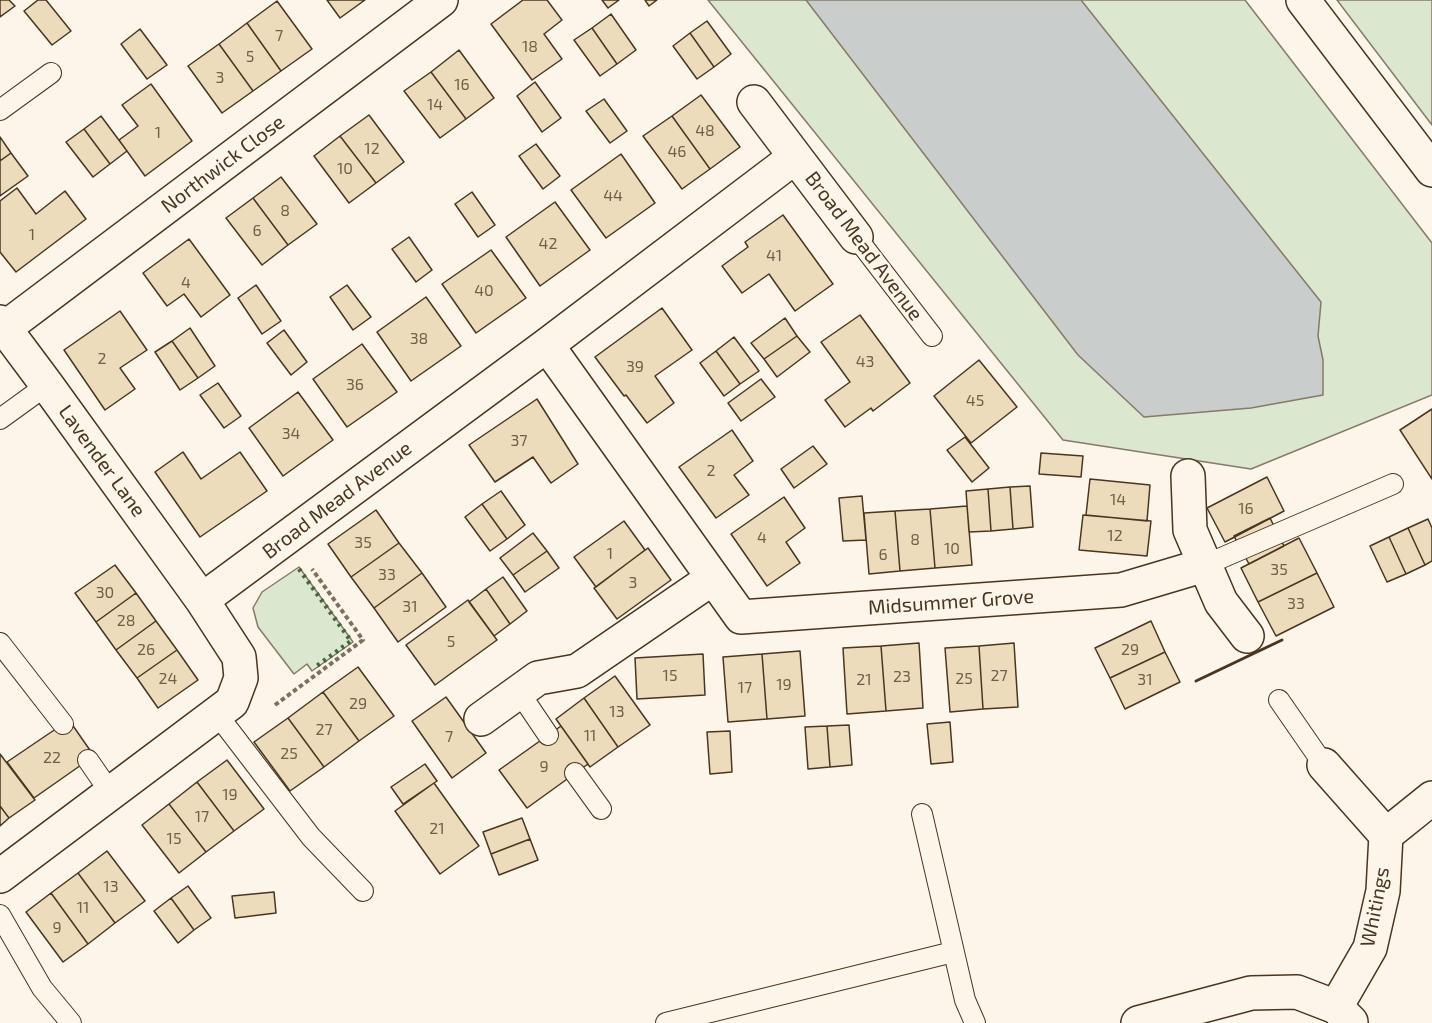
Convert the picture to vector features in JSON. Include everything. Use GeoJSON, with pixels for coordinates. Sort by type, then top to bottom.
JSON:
{"type":"FeatureCollection","features":[{"type":"Feature","properties":{"kind":"main road","name":"Northwick Close"},"geometry":{"type":"LineString","coordinates":[[2,325],[441,0]]}},
{"type":"Feature","properties":{"kind":"main road"},"geometry":{"type":"LineString","coordinates":[[1303,0],[1432,170]]}},
{"type":"Feature","properties":{"kind":"main road","name":"Broad Mead Avenue"},"geometry":{"type":"LineString","coordinates":[[754,102],[856,237]]}},
{"type":"Feature","properties":{"kind":"main road","name":"Broad Mead Avenue"},"geometry":{"type":"LineString","coordinates":[[202,600],[547,345],[795,157]]}},
{"type":"Feature","properties":{"kind":"main road","name":"Lavender Lane"},"geometry":{"type":"LineString","coordinates":[[2,325],[202,600]]}},
{"type":"Feature","properties":{"kind":"main road","name":"Midsummer Grove"},"geometry":{"type":"LineString","coordinates":[[547,345],[741,617],[1120,591],[1205,565]]}},
{"type":"Feature","properties":{"kind":"main road"},"geometry":{"type":"LineString","coordinates":[[1188,476],[1190,530],[1221,602],[1247,636]]}},
{"type":"Feature","properties":{"kind":"main road"},"geometry":{"type":"LineString","coordinates":[[481,719],[538,678],[577,671],[713,578]]}},
{"type":"Feature","properties":{"kind":"main road"},"geometry":{"type":"LineString","coordinates":[[0,876],[110,792],[225,724],[241,678],[239,657],[202,600]]}},
{"type":"Feature","properties":{"kind":"main road"},"geometry":{"type":"LineString","coordinates":[[1324,765],[1386,835],[1432,798]]}},
{"type":"Feature","properties":{"kind":"main road","name":"Whitings"},"geometry":{"type":"LineString","coordinates":[[1344,1015],[1370,948],[1383,891],[1386,835]]}},
{"type":"Feature","properties":{"kind":"main road"},"geometry":{"type":"LineString","coordinates":[[1138,1023],[1251,993],[1297,992],[1344,1015]]}},
{"type":"Feature","properties":{"kind":"lane"},"geometry":{"type":"LineString","coordinates":[[0,110],[51,73]]}},
{"type":"Feature","properties":{"kind":"lane","name":"Broad Mead Avenue"},"geometry":{"type":"LineString","coordinates":[[856,237],[932,336]]}},
{"type":"Feature","properties":{"kind":"lane"},"geometry":{"type":"LineString","coordinates":[[0,419],[47,385]]}},
{"type":"Feature","properties":{"kind":"lane","name":"Midsummer Grove"},"geometry":{"type":"LineString","coordinates":[[1205,565],[1393,484]]}},
{"type":"Feature","properties":{"kind":"lane"},"geometry":{"type":"LineString","coordinates":[[0,643],[63,724]]}},
{"type":"Feature","properties":{"kind":"lane"},"geometry":{"type":"LineString","coordinates":[[519,692],[548,735]]}},
{"type":"Feature","properties":{"kind":"lane"},"geometry":{"type":"LineString","coordinates":[[1279,700],[1324,765]]}},
{"type":"Feature","properties":{"kind":"lane"},"geometry":{"type":"LineString","coordinates":[[225,724],[311,837],[363,891]]}},
{"type":"Feature","properties":{"kind":"lane"},"geometry":{"type":"LineString","coordinates":[[88,760],[110,792]]}},
{"type":"Feature","properties":{"kind":"lane"},"geometry":{"type":"LineString","coordinates":[[575,773],[601,809]]}},
{"type":"Feature","properties":{"kind":"lane"},"geometry":{"type":"LineString","coordinates":[[922,814],[965,1000],[975,1023]]}},
{"type":"Feature","properties":{"kind":"lane"},"geometry":{"type":"LineString","coordinates":[[0,915],[42,988],[71,1023]]}},
{"type":"Feature","properties":{"kind":"lane"},"geometry":{"type":"LineString","coordinates":[[666,1023],[953,952]]}},
{"type":"Feature","properties":{"kind":"path"},"geometry":{"type":"LineString","coordinates":[[225,724],[363,640],[288,536]]}},
{"type":"Feature","properties":{"kind":"green space"},"geometry":{"type":"Polygon","coordinates":[[[708,0],[1245,0],[1432,243],[1432,395],[1251,469],[1063,440],[708,0]]]}},
{"type":"Feature","properties":{"kind":"green space"},"geometry":{"type":"Polygon","coordinates":[[[1337,0],[1432,0],[1432,125],[1337,0]]]}},
{"type":"Feature","properties":{"kind":"green space"},"geometry":{"type":"Polygon","coordinates":[[[299,567],[353,642],[312,671],[307,664],[294,674],[258,627],[253,608],[262,592],[299,567]]]}},
{"type":"Feature","properties":{"kind":"shaded area"},"geometry":{"type":"Polygon","coordinates":[[[806,0],[1081,0],[1321,302],[1318,336],[1323,360],[1323,395],[1251,408],[1144,417],[1078,355],[806,0]]]}},
{"type":"Feature","properties":{"kind":"building"},"geometry":{"type":"Polygon","coordinates":[[[0,0],[9,0],[15,6],[0,17],[0,0]]]}},
{"type":"Feature","properties":{"kind":"building"},"geometry":{"type":"Polygon","coordinates":[[[38,0],[46,0],[71,31],[52,45],[24,11],[38,0]]]}},
{"type":"Feature","properties":{"kind":"building"},"geometry":{"type":"Polygon","coordinates":[[[327,0],[365,0],[340,18],[327,0]]]}},
{"type":"Feature","properties":{"kind":"building"},"geometry":{"type":"Polygon","coordinates":[[[523,0],[547,0],[562,20],[544,34],[562,59],[532,80],[491,24],[523,0]]]}},
{"type":"Feature","properties":{"kind":"building"},"geometry":{"type":"Polygon","coordinates":[[[602,0],[619,0],[608,8],[602,0]]]}},
{"type":"Feature","properties":{"kind":"building"},"geometry":{"type":"Polygon","coordinates":[[[645,0],[657,0],[649,6],[645,0]]]}},
{"type":"Feature","properties":{"kind":"building"},"geometry":{"type":"Polygon","coordinates":[[[277,1],[312,49],[281,71],[247,23],[277,1]]]}},
{"type":"Feature","properties":{"kind":"building"},"geometry":{"type":"Polygon","coordinates":[[[611,14],[636,50],[617,64],[592,28],[611,14]]]}},
{"type":"Feature","properties":{"kind":"building"},"geometry":{"type":"Polygon","coordinates":[[[707,21],[731,54],[714,67],[690,33],[707,21]]]}},
{"type":"Feature","properties":{"kind":"building"},"geometry":{"type":"Polygon","coordinates":[[[247,23],[281,71],[253,91],[219,44],[247,23]]]}},
{"type":"Feature","properties":{"kind":"building"},"geometry":{"type":"Polygon","coordinates":[[[592,28],[617,64],[600,76],[574,40],[592,28]]]}},
{"type":"Feature","properties":{"kind":"building"},"geometry":{"type":"Polygon","coordinates":[[[140,29],[167,65],[147,79],[121,44],[140,29]]]}},
{"type":"Feature","properties":{"kind":"building"},"geometry":{"type":"Polygon","coordinates":[[[690,33],[714,67],[697,79],[673,46],[690,33]]]}},
{"type":"Feature","properties":{"kind":"building"},"geometry":{"type":"Polygon","coordinates":[[[219,44],[253,91],[222,113],[188,66],[219,44]]]}},
{"type":"Feature","properties":{"kind":"building"},"geometry":{"type":"Polygon","coordinates":[[[459,50],[494,98],[466,119],[431,72],[459,50]]]}},
{"type":"Feature","properties":{"kind":"building"},"geometry":{"type":"Polygon","coordinates":[[[431,72],[466,119],[440,138],[404,91],[431,72]]]}},
{"type":"Feature","properties":{"kind":"building"},"geometry":{"type":"Polygon","coordinates":[[[535,82],[561,118],[542,132],[517,96],[535,82]]]}},
{"type":"Feature","properties":{"kind":"building"},"geometry":{"type":"Polygon","coordinates":[[[151,84],[192,141],[145,176],[119,140],[138,126],[122,105],[151,84]]]}},
{"type":"Feature","properties":{"kind":"building"},"geometry":{"type":"Polygon","coordinates":[[[701,95],[740,147],[710,169],[672,116],[701,95]]]}},
{"type":"Feature","properties":{"kind":"building"},"geometry":{"type":"Polygon","coordinates":[[[604,99],[627,131],[610,143],[586,111],[604,99]]]}},
{"type":"Feature","properties":{"kind":"building"},"geometry":{"type":"Polygon","coordinates":[[[369,115],[404,162],[376,183],[340,136],[369,115]]]}},
{"type":"Feature","properties":{"kind":"building"},"geometry":{"type":"Polygon","coordinates":[[[101,116],[127,151],[110,164],[84,129],[101,116]]]}},
{"type":"Feature","properties":{"kind":"building"},"geometry":{"type":"Polygon","coordinates":[[[672,116],[710,169],[682,189],[643,136],[672,116]]]}},
{"type":"Feature","properties":{"kind":"building"},"geometry":{"type":"Polygon","coordinates":[[[84,129],[110,164],[93,177],[66,142],[84,129]]]}},
{"type":"Feature","properties":{"kind":"building"},"geometry":{"type":"Polygon","coordinates":[[[340,136],[376,183],[349,203],[314,156],[340,136]]]}},
{"type":"Feature","properties":{"kind":"building"},"geometry":{"type":"Polygon","coordinates":[[[0,137],[11,153],[0,161],[0,137]]]}},
{"type":"Feature","properties":{"kind":"building"},"geometry":{"type":"Polygon","coordinates":[[[536,144],[560,176],[543,189],[519,156],[536,144]]]}},
{"type":"Feature","properties":{"kind":"building"},"geometry":{"type":"Polygon","coordinates":[[[11,153],[28,176],[0,196],[0,161],[11,153]]]}},
{"type":"Feature","properties":{"kind":"building"},"geometry":{"type":"Polygon","coordinates":[[[621,154],[655,203],[606,238],[571,190],[621,154]]]}},
{"type":"Feature","properties":{"kind":"building"},"geometry":{"type":"Polygon","coordinates":[[[281,177],[317,224],[288,245],[253,198],[281,177]]]}},
{"type":"Feature","properties":{"kind":"building"},"geometry":{"type":"Polygon","coordinates":[[[17,188],[36,214],[65,191],[86,219],[16,272],[0,252],[0,201],[17,188]]]}},
{"type":"Feature","properties":{"kind":"building"},"geometry":{"type":"Polygon","coordinates":[[[472,192],[495,225],[478,237],[455,204],[472,192]]]}},
{"type":"Feature","properties":{"kind":"building"},"geometry":{"type":"Polygon","coordinates":[[[253,198],[288,245],[262,265],[226,218],[253,198]]]}},
{"type":"Feature","properties":{"kind":"building"},"geometry":{"type":"Polygon","coordinates":[[[555,202],[590,250],[540,286],[506,237],[555,202]]]}},
{"type":"Feature","properties":{"kind":"building"},"geometry":{"type":"Polygon","coordinates":[[[783,215],[833,284],[795,311],[769,274],[742,293],[722,266],[748,247],[745,242],[783,215]]]}},
{"type":"Feature","properties":{"kind":"building"},"geometry":{"type":"Polygon","coordinates":[[[409,237],[432,270],[416,282],[392,249],[409,237]]]}},
{"type":"Feature","properties":{"kind":"building"},"geometry":{"type":"Polygon","coordinates":[[[189,239],[230,295],[201,317],[184,294],[167,306],[143,273],[189,239]]]}},
{"type":"Feature","properties":{"kind":"building"},"geometry":{"type":"Polygon","coordinates":[[[491,250],[526,298],[476,333],[442,284],[491,250]]]}},
{"type":"Feature","properties":{"kind":"building"},"geometry":{"type":"Polygon","coordinates":[[[256,285],[281,321],[262,334],[238,298],[256,285]]]}},
{"type":"Feature","properties":{"kind":"building"},"geometry":{"type":"Polygon","coordinates":[[[347,285],[371,317],[353,330],[330,297],[347,285]]]}},
{"type":"Feature","properties":{"kind":"building"},"geometry":{"type":"Polygon","coordinates":[[[426,297],[461,346],[411,381],[377,332],[426,297]]]}},
{"type":"Feature","properties":{"kind":"building"},"geometry":{"type":"Polygon","coordinates":[[[662,308],[692,350],[655,376],[674,403],[647,423],[595,357],[662,308]]]}},
{"type":"Feature","properties":{"kind":"building"},"geometry":{"type":"Polygon","coordinates":[[[120,311],[147,350],[120,368],[135,389],[105,410],[64,350],[120,311]]]}},
{"type":"Feature","properties":{"kind":"building"},"geometry":{"type":"Polygon","coordinates":[[[860,315],[910,383],[873,411],[871,408],[845,427],[825,400],[850,382],[821,342],[860,315]]]}},
{"type":"Feature","properties":{"kind":"building"},"geometry":{"type":"Polygon","coordinates":[[[785,318],[797,336],[764,359],[751,343],[785,318]]]}},
{"type":"Feature","properties":{"kind":"building"},"geometry":{"type":"Polygon","coordinates":[[[190,328],[215,366],[198,378],[172,341],[190,328]]]}},
{"type":"Feature","properties":{"kind":"building"},"geometry":{"type":"Polygon","coordinates":[[[284,330],[307,362],[291,375],[267,343],[284,330]]]}},
{"type":"Feature","properties":{"kind":"building"},"geometry":{"type":"Polygon","coordinates":[[[797,336],[810,352],[777,377],[764,359],[797,336]]]}},
{"type":"Feature","properties":{"kind":"building"},"geometry":{"type":"Polygon","coordinates":[[[734,337],[759,371],[740,384],[716,351],[734,337]]]}},
{"type":"Feature","properties":{"kind":"building"},"geometry":{"type":"Polygon","coordinates":[[[172,341],[198,378],[180,390],[155,352],[172,341]]]}},
{"type":"Feature","properties":{"kind":"building"},"geometry":{"type":"Polygon","coordinates":[[[362,344],[397,392],[347,427],[313,379],[362,344]]]}},
{"type":"Feature","properties":{"kind":"building"},"geometry":{"type":"Polygon","coordinates":[[[716,351],[740,384],[724,396],[700,363],[716,351]]]}},
{"type":"Feature","properties":{"kind":"building"},"geometry":{"type":"Polygon","coordinates":[[[979,360],[1017,407],[971,443],[934,396],[979,360]]]}},
{"type":"Feature","properties":{"kind":"building"},"geometry":{"type":"Polygon","coordinates":[[[761,379],[775,397],[741,421],[728,403],[761,379]]]}},
{"type":"Feature","properties":{"kind":"building"},"geometry":{"type":"Polygon","coordinates":[[[218,383],[241,416],[224,428],[200,395],[218,383]]]}},
{"type":"Feature","properties":{"kind":"building"},"geometry":{"type":"Polygon","coordinates":[[[298,392],[333,440],[283,476],[249,428],[298,392]]]}},
{"type":"Feature","properties":{"kind":"building"},"geometry":{"type":"Polygon","coordinates":[[[537,399],[578,464],[551,483],[533,457],[495,482],[469,445],[537,399]]]}},
{"type":"Feature","properties":{"kind":"building"},"geometry":{"type":"Polygon","coordinates":[[[1432,409],[1432,479],[1400,430],[1432,409]]]}},
{"type":"Feature","properties":{"kind":"building"},"geometry":{"type":"Polygon","coordinates":[[[732,430],[753,461],[734,475],[749,495],[716,518],[679,467],[732,430]]]}},
{"type":"Feature","properties":{"kind":"building"},"geometry":{"type":"Polygon","coordinates":[[[965,437],[989,468],[972,482],[947,450],[965,437]]]}},
{"type":"Feature","properties":{"kind":"building"},"geometry":{"type":"Polygon","coordinates":[[[813,446],[827,464],[794,488],[781,469],[813,446]]]}},
{"type":"Feature","properties":{"kind":"building"},"geometry":{"type":"Polygon","coordinates":[[[183,452],[201,479],[240,452],[267,491],[200,537],[155,472],[183,452]]]}},
{"type":"Feature","properties":{"kind":"building"},"geometry":{"type":"Polygon","coordinates":[[[1041,453],[1083,456],[1081,477],[1039,474],[1041,453]]]}},
{"type":"Feature","properties":{"kind":"building"},"geometry":{"type":"Polygon","coordinates":[[[1267,477],[1284,511],[1225,542],[1207,508],[1267,477]]]}},
{"type":"Feature","properties":{"kind":"building"},"geometry":{"type":"Polygon","coordinates":[[[1090,479],[1150,485],[1147,521],[1086,515],[1090,479]]]}},
{"type":"Feature","properties":{"kind":"building"},"geometry":{"type":"Polygon","coordinates":[[[1030,486],[1033,527],[1013,529],[1010,487],[1030,486]]]}},
{"type":"Feature","properties":{"kind":"building"},"geometry":{"type":"Polygon","coordinates":[[[1010,487],[1013,529],[991,531],[988,489],[1010,487]]]}},
{"type":"Feature","properties":{"kind":"building"},"geometry":{"type":"Polygon","coordinates":[[[988,489],[991,531],[969,532],[966,491],[988,489]]]}},
{"type":"Feature","properties":{"kind":"building"},"geometry":{"type":"Polygon","coordinates":[[[501,491],[525,525],[507,539],[482,504],[501,491]]]}},
{"type":"Feature","properties":{"kind":"building"},"geometry":{"type":"Polygon","coordinates":[[[862,496],[866,540],[843,541],[839,498],[862,496]]]}},
{"type":"Feature","properties":{"kind":"building"},"geometry":{"type":"Polygon","coordinates":[[[784,497],[805,528],[786,542],[800,563],[767,586],[731,534],[784,497]]]}},
{"type":"Feature","properties":{"kind":"building"},"geometry":{"type":"Polygon","coordinates":[[[482,504],[507,539],[490,551],[465,517],[482,504]]]}},
{"type":"Feature","properties":{"kind":"building"},"geometry":{"type":"Polygon","coordinates":[[[967,506],[972,565],[935,568],[930,509],[967,506]]]}},
{"type":"Feature","properties":{"kind":"building"},"geometry":{"type":"Polygon","coordinates":[[[930,509],[935,568],[900,571],[895,511],[930,509]]]}},
{"type":"Feature","properties":{"kind":"building"},"geometry":{"type":"Polygon","coordinates":[[[376,510],[399,543],[351,577],[328,544],[376,510]]]}},
{"type":"Feature","properties":{"kind":"building"},"geometry":{"type":"Polygon","coordinates":[[[895,511],[900,571],[869,574],[864,513],[895,511]]]}},
{"type":"Feature","properties":{"kind":"building"},"geometry":{"type":"Polygon","coordinates":[[[1083,515],[1151,521],[1147,556],[1079,550],[1083,515]]]}},
{"type":"Feature","properties":{"kind":"building"},"geometry":{"type":"Polygon","coordinates":[[[1270,518],[1284,546],[1249,564],[1234,536],[1270,518]]]}},
{"type":"Feature","properties":{"kind":"building"},"geometry":{"type":"Polygon","coordinates":[[[1428,519],[1432,528],[1432,561],[1425,565],[1408,528],[1428,519]]]}},
{"type":"Feature","properties":{"kind":"building"},"geometry":{"type":"Polygon","coordinates":[[[624,521],[645,550],[596,587],[574,557],[624,521]]]}},
{"type":"Feature","properties":{"kind":"building"},"geometry":{"type":"Polygon","coordinates":[[[1408,528],[1425,565],[1406,574],[1389,537],[1408,528]]]}},
{"type":"Feature","properties":{"kind":"building"},"geometry":{"type":"Polygon","coordinates":[[[533,533],[547,551],[513,575],[500,558],[533,533]]]}},
{"type":"Feature","properties":{"kind":"building"},"geometry":{"type":"Polygon","coordinates":[[[1389,537],[1406,574],[1387,582],[1370,546],[1389,537]]]}},
{"type":"Feature","properties":{"kind":"building"},"geometry":{"type":"Polygon","coordinates":[[[1299,538],[1317,573],[1258,602],[1241,568],[1299,538]]]}},
{"type":"Feature","properties":{"kind":"building"},"geometry":{"type":"Polygon","coordinates":[[[399,543],[422,573],[374,608],[351,577],[399,543]]]}},
{"type":"Feature","properties":{"kind":"building"},"geometry":{"type":"Polygon","coordinates":[[[648,548],[671,580],[617,619],[594,588],[648,548]]]}},
{"type":"Feature","properties":{"kind":"building"},"geometry":{"type":"Polygon","coordinates":[[[547,551],[559,568],[525,592],[513,575],[547,551]]]}},
{"type":"Feature","properties":{"kind":"building"},"geometry":{"type":"Polygon","coordinates":[[[115,565],[136,593],[96,622],[75,593],[115,565]]]}},
{"type":"Feature","properties":{"kind":"building"},"geometry":{"type":"Polygon","coordinates":[[[422,573],[446,607],[398,642],[374,608],[422,573]]]}},
{"type":"Feature","properties":{"kind":"building"},"geometry":{"type":"Polygon","coordinates":[[[1317,573],[1334,607],[1276,636],[1258,602],[1317,573]]]}},
{"type":"Feature","properties":{"kind":"building"},"geometry":{"type":"Polygon","coordinates":[[[503,577],[527,611],[510,624],[486,589],[503,577]]]}},
{"type":"Feature","properties":{"kind":"building"},"geometry":{"type":"Polygon","coordinates":[[[486,589],[510,624],[494,636],[469,602],[486,589]]]}},
{"type":"Feature","properties":{"kind":"building"},"geometry":{"type":"Polygon","coordinates":[[[136,593],[156,621],[116,650],[96,622],[136,593]]]}},
{"type":"Feature","properties":{"kind":"building"},"geometry":{"type":"Polygon","coordinates":[[[468,600],[497,640],[435,685],[406,645],[468,600]]]}},
{"type":"Feature","properties":{"kind":"building"},"geometry":{"type":"Polygon","coordinates":[[[156,621],[177,650],[137,678],[116,650],[156,621]]]}},
{"type":"Feature","properties":{"kind":"building"},"geometry":{"type":"Polygon","coordinates":[[[1151,621],[1165,652],[1110,678],[1095,648],[1151,621]]]}},
{"type":"Feature","properties":{"kind":"building"},"geometry":{"type":"Polygon","coordinates":[[[919,643],[923,708],[886,711],[881,646],[919,643]]]}},
{"type":"Feature","properties":{"kind":"building"},"geometry":{"type":"Polygon","coordinates":[[[1014,643],[1018,707],[983,709],[979,646],[1014,643]]]}},
{"type":"Feature","properties":{"kind":"building"},"geometry":{"type":"Polygon","coordinates":[[[881,646],[886,711],[847,714],[843,648],[881,646]]]}},
{"type":"Feature","properties":{"kind":"building"},"geometry":{"type":"Polygon","coordinates":[[[979,646],[983,709],[950,712],[945,648],[979,646]]]}},
{"type":"Feature","properties":{"kind":"building"},"geometry":{"type":"Polygon","coordinates":[[[177,650],[198,680],[158,708],[137,678],[177,650]]]}},
{"type":"Feature","properties":{"kind":"building"},"geometry":{"type":"Polygon","coordinates":[[[800,651],[805,716],[767,719],[762,654],[800,651]]]}},
{"type":"Feature","properties":{"kind":"building"},"geometry":{"type":"Polygon","coordinates":[[[1165,652],[1180,682],[1125,709],[1110,678],[1165,652]]]}},
{"type":"Feature","properties":{"kind":"building"},"geometry":{"type":"Polygon","coordinates":[[[703,654],[705,695],[637,699],[635,658],[703,654]]]}},
{"type":"Feature","properties":{"kind":"building"},"geometry":{"type":"Polygon","coordinates":[[[762,654],[767,719],[728,722],[723,657],[762,654]]]}},
{"type":"Feature","properties":{"kind":"building"},"geometry":{"type":"Polygon","coordinates":[[[358,667],[394,716],[359,741],[323,692],[358,667]]]}},
{"type":"Feature","properties":{"kind":"building"},"geometry":{"type":"Polygon","coordinates":[[[615,676],[650,725],[618,747],[584,698],[615,676]]]}},
{"type":"Feature","properties":{"kind":"building"},"geometry":{"type":"Polygon","coordinates":[[[323,692],[359,741],[324,767],[288,718],[323,692]]]}},
{"type":"Feature","properties":{"kind":"building"},"geometry":{"type":"Polygon","coordinates":[[[446,697],[486,753],[452,778],[412,721],[446,697]]]}},
{"type":"Feature","properties":{"kind":"building"},"geometry":{"type":"Polygon","coordinates":[[[584,698],[618,747],[590,767],[556,719],[584,698]]]}},
{"type":"Feature","properties":{"kind":"building"},"geometry":{"type":"Polygon","coordinates":[[[288,718],[324,767],[290,791],[254,742],[288,718]]]}},
{"type":"Feature","properties":{"kind":"building"},"geometry":{"type":"Polygon","coordinates":[[[69,720],[94,756],[34,798],[7,762],[69,720]]]}},
{"type":"Feature","properties":{"kind":"building"},"geometry":{"type":"Polygon","coordinates":[[[950,722],[953,762],[931,764],[927,724],[950,722]]]}},
{"type":"Feature","properties":{"kind":"building"},"geometry":{"type":"Polygon","coordinates":[[[849,725],[852,765],[830,767],[827,726],[849,725]]]}},
{"type":"Feature","properties":{"kind":"building"},"geometry":{"type":"Polygon","coordinates":[[[561,726],[588,764],[527,808],[499,770],[561,726]]]}},
{"type":"Feature","properties":{"kind":"building"},"geometry":{"type":"Polygon","coordinates":[[[827,726],[830,767],[808,769],[805,727],[827,726]]]}},
{"type":"Feature","properties":{"kind":"building"},"geometry":{"type":"Polygon","coordinates":[[[730,731],[732,772],[710,774],[707,732],[730,731]]]}},
{"type":"Feature","properties":{"kind":"building"},"geometry":{"type":"Polygon","coordinates":[[[0,754],[35,800],[9,818],[0,806],[0,754]]]}},
{"type":"Feature","properties":{"kind":"building"},"geometry":{"type":"Polygon","coordinates":[[[227,760],[264,809],[234,831],[197,782],[227,760]]]}},
{"type":"Feature","properties":{"kind":"building"},"geometry":{"type":"Polygon","coordinates":[[[425,764],[437,781],[403,804],[391,787],[425,764]]]}},
{"type":"Feature","properties":{"kind":"building"},"geometry":{"type":"Polygon","coordinates":[[[197,782],[234,831],[206,852],[169,804],[197,782]]]}},
{"type":"Feature","properties":{"kind":"building"},"geometry":{"type":"Polygon","coordinates":[[[434,783],[479,846],[440,874],[395,811],[434,783]]]}},
{"type":"Feature","properties":{"kind":"building"},"geometry":{"type":"Polygon","coordinates":[[[169,804],[206,852],[179,873],[142,825],[169,804]]]}},
{"type":"Feature","properties":{"kind":"building"},"geometry":{"type":"Polygon","coordinates":[[[0,806],[9,818],[0,826],[0,806]]]}},
{"type":"Feature","properties":{"kind":"building"},"geometry":{"type":"Polygon","coordinates":[[[522,818],[530,839],[491,854],[483,832],[522,818]]]}},
{"type":"Feature","properties":{"kind":"building"},"geometry":{"type":"Polygon","coordinates":[[[530,839],[538,860],[499,875],[491,854],[530,839]]]}},
{"type":"Feature","properties":{"kind":"building"},"geometry":{"type":"Polygon","coordinates":[[[107,851],[145,901],[115,923],[78,873],[107,851]]]}},
{"type":"Feature","properties":{"kind":"building"},"geometry":{"type":"Polygon","coordinates":[[[78,873],[115,923],[88,944],[51,893],[78,873]]]}},
{"type":"Feature","properties":{"kind":"building"},"geometry":{"type":"Polygon","coordinates":[[[188,886],[211,918],[194,930],[171,898],[188,886]]]}},
{"type":"Feature","properties":{"kind":"building"},"geometry":{"type":"Polygon","coordinates":[[[274,892],[276,913],[235,918],[232,896],[274,892]]]}},
{"type":"Feature","properties":{"kind":"building"},"geometry":{"type":"Polygon","coordinates":[[[51,893],[88,944],[63,962],[26,912],[51,893]]]}},
{"type":"Feature","properties":{"kind":"building"},"geometry":{"type":"Polygon","coordinates":[[[171,898],[194,930],[178,943],[154,911],[171,898]]]}},
{"type":"Feature","properties":{"kind":"hedge"},"geometry":{"type":"LineString","coordinates":[[299,569],[351,641],[314,668]]}},
{"type":"Feature","properties":{"kind":"wall"},"geometry":{"type":"LineString","coordinates":[[1196,681],[1282,640]]}}]}
